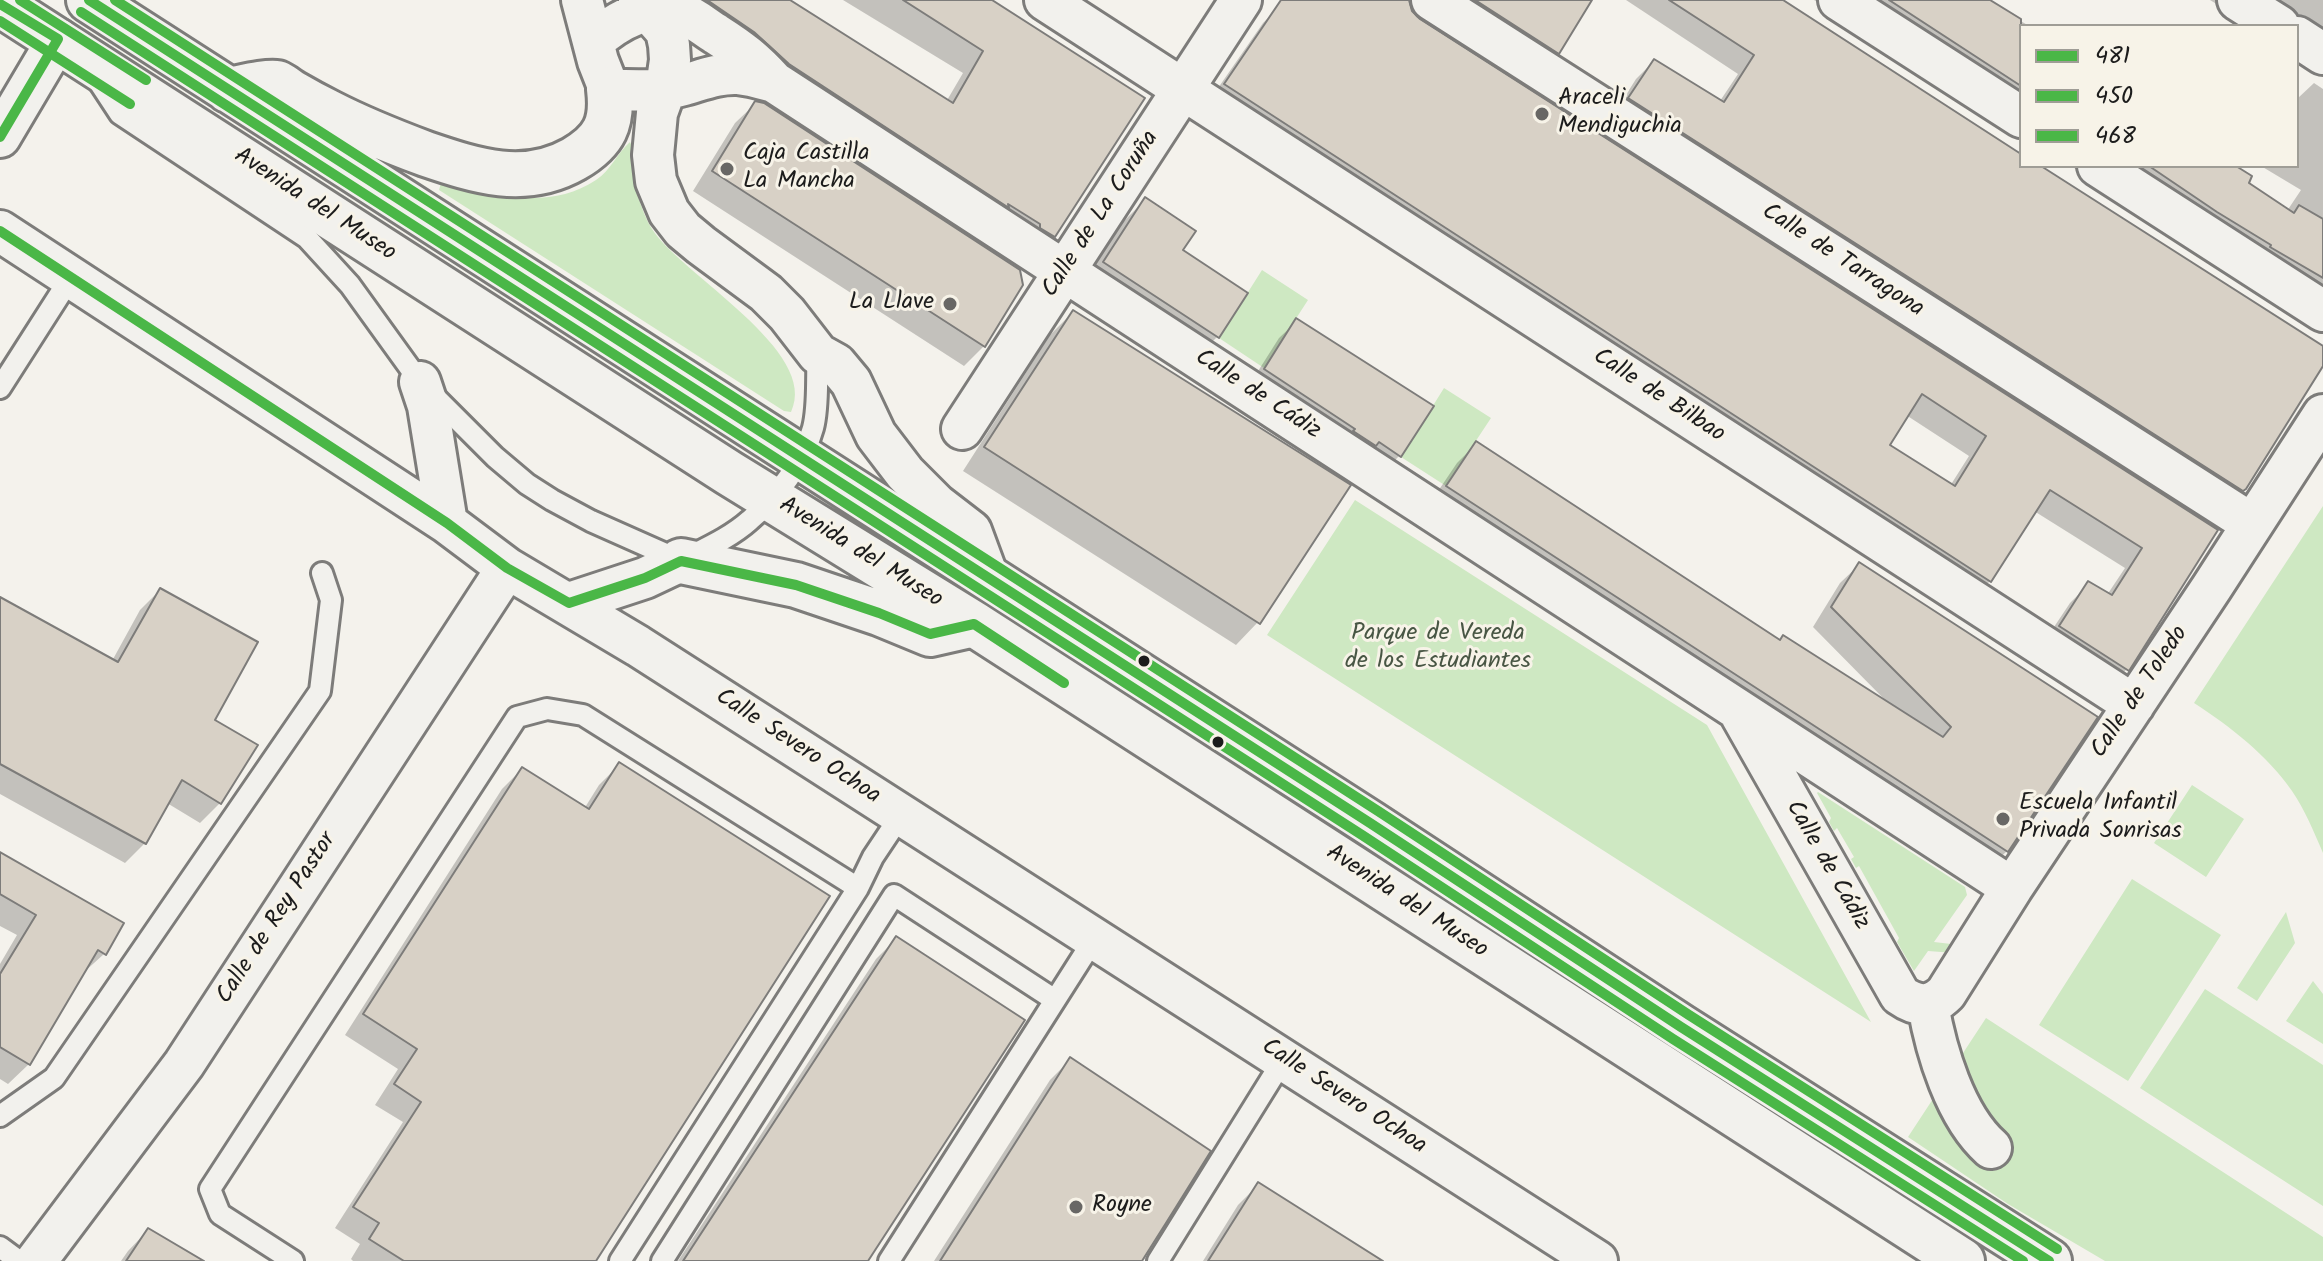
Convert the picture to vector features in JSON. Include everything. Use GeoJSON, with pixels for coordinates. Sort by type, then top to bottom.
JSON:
{"type":"FeatureCollection","features":[{"type":"Feature","properties":{"kind":"highway","name":"Avenida del Museo"},"geometry":{"type":"LineString","coordinates":[[89,0],[2049,1261]]}},
{"type":"Feature","properties":{"kind":"highway","name":"Avenida del Museo"},"geometry":{"type":"LineString","coordinates":[[0,4],[771,498],[974,624],[1962,1261]]}},
{"type":"Feature","properties":{"kind":"highway"},"geometry":{"type":"LineString","coordinates":[[228,90],[276,83],[331,114],[406,147],[466,167],[497,174],[523,175],[562,166],[592,146],[609,122],[609,89]]}},
{"type":"Feature","properties":{"kind":"highway"},"geometry":{"type":"LineString","coordinates":[[681,561],[796,585],[930,634],[974,624]]}},
{"type":"Feature","properties":{"kind":"street"},"geometry":{"type":"LineString","coordinates":[[582,0],[609,89],[645,91],[666,88]]}},
{"type":"Feature","properties":{"kind":"street","name":"Calle de Bilbao"},"geometry":{"type":"LineString","coordinates":[[1045,0],[2134,705]]}},
{"type":"Feature","properties":{"kind":"street","name":"Calle de La Coruña"},"geometry":{"type":"LineString","coordinates":[[962,429],[1241,0]]}},
{"type":"Feature","properties":{"kind":"street","name":"Calle de Tarragona"},"geometry":{"type":"LineString","coordinates":[[1432,0],[2252,524]]}},
{"type":"Feature","properties":{"kind":"street"},"geometry":{"type":"LineString","coordinates":[[1839,0],[2019,116]]}},
{"type":"Feature","properties":{"kind":"street"},"geometry":{"type":"LineString","coordinates":[[2238,0],[2276,24]]}},
{"type":"Feature","properties":{"kind":"street"},"geometry":{"type":"LineString","coordinates":[[593,42],[607,29],[645,5],[666,31],[670,60],[666,88],[657,113],[653,155],[656,181],[663,199],[683,230],[778,304],[818,354],[836,364],[851,382],[876,435],[905,473],[936,504],[971,531],[988,577]]}},
{"type":"Feature","properties":{"kind":"street","name":"Calle de Cádiz"},"geometry":{"type":"LineString","coordinates":[[645,5],[685,14],[751,56],[774,82],[2012,888]]}},
{"type":"Feature","properties":{"kind":"street"},"geometry":{"type":"LineString","coordinates":[[2299,38],[2323,54]]}},
{"type":"Feature","properties":{"kind":"street"},"geometry":{"type":"LineString","coordinates":[[0,137],[69,47]]}},
{"type":"Feature","properties":{"kind":"street","name":"Calle de Cádiz"},"geometry":{"type":"LineString","coordinates":[[666,88],[716,75],[739,74],[774,82]]}},
{"type":"Feature","properties":{"kind":"street"},"geometry":{"type":"LineString","coordinates":[[2101,168],[2323,311]]}},
{"type":"Feature","properties":{"kind":"street","name":"Calle Severo Ochoa"},"geometry":{"type":"LineString","coordinates":[[0,231],[447,523],[507,568],[569,603],[901,815],[1587,1258]]}},
{"type":"Feature","properties":{"kind":"street"},"geometry":{"type":"LineString","coordinates":[[420,382],[428,406],[447,523]]}},
{"type":"Feature","properties":{"kind":"street","name":"Calle de Toledo"},"geometry":{"type":"LineString","coordinates":[[1928,1005],[1946,993],[2323,415]]}},
{"type":"Feature","properties":{"kind":"street"},"geometry":{"type":"LineString","coordinates":[[569,603],[645,578],[681,561]]}},
{"type":"Feature","properties":{"kind":"street","name":"Calle de Rey Pastor"},"geometry":{"type":"LineString","coordinates":[[36,1261],[184,1064],[507,568]]}},
{"type":"Feature","properties":{"kind":"street","name":"Calle de Cádiz"},"geometry":{"type":"LineString","coordinates":[[1739,711],[1900,995],[1918,1005],[1928,1005]]}},
{"type":"Feature","properties":{"kind":"street"},"geometry":{"type":"LineString","coordinates":[[1928,1005],[1934,1035],[1952,1087],[1977,1133],[1991,1148]]}},
{"type":"Feature","properties":{"kind":"lane"},"geometry":{"type":"LineString","coordinates":[[69,47],[120,114],[307,238],[350,285],[420,382],[495,457],[527,484],[591,521],[681,561],[749,522],[771,498],[800,457],[814,426],[818,354]]}},
{"type":"Feature","properties":{"kind":"lane"},"geometry":{"type":"LineString","coordinates":[[0,388],[71,277]]}},
{"type":"Feature","properties":{"kind":"lane"},"geometry":{"type":"LineString","coordinates":[[0,1116],[54,1078],[320,691],[331,600],[322,573]]}},
{"type":"Feature","properties":{"kind":"lane"},"geometry":{"type":"LineString","coordinates":[[293,1261],[220,1214],[210,1189],[517,717],[547,709],[583,715],[858,888]]}},
{"type":"Feature","properties":{"kind":"lane"},"geometry":{"type":"LineString","coordinates":[[620,1261],[858,888],[868,866],[901,815]]}},
{"type":"Feature","properties":{"kind":"lane"},"geometry":{"type":"LineString","coordinates":[[662,1261],[894,895],[1055,1000]]}},
{"type":"Feature","properties":{"kind":"lane"},"geometry":{"type":"LineString","coordinates":[[889,1261],[1094,939]]}},
{"type":"Feature","properties":{"kind":"lane"},"geometry":{"type":"LineString","coordinates":[[1158,1261],[1283,1060]]}},
{"type":"Feature","properties":{"kind":"lane"},"geometry":{"type":"LineString","coordinates":[[0,1247],[19,1261]]}},
{"type":"Feature","properties":{"kind":"green space"},"geometry":{"type":"Polygon","coordinates":[[[630,142],[639,199],[652,229],[667,247],[768,339],[786,364],[795,388],[791,412],[784,411],[439,190],[443,182],[521,198],[560,195],[596,180],[630,142]]]}},
{"type":"Feature","properties":{"kind":"green space"},"geometry":{"type":"Polygon","coordinates":[[[1262,270],[1308,300],[1264,368],[1219,338],[1262,270]]]}},
{"type":"Feature","properties":{"kind":"green space"},"geometry":{"type":"Polygon","coordinates":[[[1444,388],[1491,418],[1446,486],[1401,457],[1444,388]]]}},
{"type":"Feature","properties":{"kind":"green space","name":"Parque de Vereda de los Estudiantes"},"geometry":{"type":"Polygon","coordinates":[[[1355,500],[1707,725],[1871,1022],[1267,635],[1355,500]]]}},
{"type":"Feature","properties":{"kind":"green space"},"geometry":{"type":"Polygon","coordinates":[[[2323,506],[2323,853],[2301,806],[2271,765],[2248,742],[2194,703],[2323,506]]]}},
{"type":"Feature","properties":{"kind":"green space"},"geometry":{"type":"Polygon","coordinates":[[[2192,785],[2244,819],[2206,877],[2154,843],[2192,785]]]}},
{"type":"Feature","properties":{"kind":"green space"},"geometry":{"type":"Polygon","coordinates":[[[1818,792],[1965,887],[1967,895],[1934,942],[1960,945],[1955,953],[1928,951],[1914,971],[1859,866],[1856,868],[1851,859],[1854,857],[1837,828],[1834,831],[1829,822],[1831,818],[1818,792]]]}},
{"type":"Feature","properties":{"kind":"green space"},"geometry":{"type":"Polygon","coordinates":[[[2132,879],[2221,935],[2128,1081],[2039,1025],[2132,879]]]}},
{"type":"Feature","properties":{"kind":"green space"},"geometry":{"type":"Polygon","coordinates":[[[2286,912],[2295,943],[2257,1001],[2237,988],[2286,912]]]}},
{"type":"Feature","properties":{"kind":"green space"},"geometry":{"type":"Polygon","coordinates":[[[2313,981],[2323,994],[2323,1044],[2286,1021],[2313,981]]]}},
{"type":"Feature","properties":{"kind":"green space"},"geometry":{"type":"Polygon","coordinates":[[[2205,989],[2323,1065],[2323,1206],[2140,1088],[2205,989]]]}},
{"type":"Feature","properties":{"kind":"green space"},"geometry":{"type":"Polygon","coordinates":[[[1986,1018],[2323,1237],[2323,1261],[2105,1261],[2008,1204],[1908,1137],[1986,1018]]]}},
{"type":"Feature","properties":{"kind":"building"},"geometry":{"type":"Polygon","coordinates":[[[707,0],[790,0],[953,103],[983,51],[903,0],[992,0],[1145,98],[1055,237],[1040,228],[1040,224],[1008,204],[1009,208],[789,64],[754,32],[707,0]]]}},
{"type":"Feature","properties":{"kind":"building"},"geometry":{"type":"Polygon","coordinates":[[[1281,0],[1409,0],[1412,11],[1420,19],[2218,530],[2129,671],[2059,626],[2088,581],[2112,595],[2142,548],[2050,490],[1991,582],[1224,84],[1281,0]],[[1922,394],[1890,445],[1955,486],[1986,436],[1922,394]]]}},
{"type":"Feature","properties":{"kind":"building"},"geometry":{"type":"Polygon","coordinates":[[[1475,0],[1592,0],[1559,54],[1475,0]]]}},
{"type":"Feature","properties":{"kind":"building"},"geometry":{"type":"Polygon","coordinates":[[[1669,0],[1783,0],[2019,153],[2019,168],[2044,168],[2323,346],[2323,366],[2246,489],[2243,491],[1628,98],[1654,59],[1724,102],[1754,55],[1669,0]]]}},
{"type":"Feature","properties":{"kind":"building"},"geometry":{"type":"Polygon","coordinates":[[[1889,0],[1990,0],[2021,19],[2019,85],[1889,0]]]}},
{"type":"Feature","properties":{"kind":"building"},"geometry":{"type":"Polygon","coordinates":[[[755,101],[764,103],[1020,270],[1023,285],[985,347],[712,171],[755,101]]]}},
{"type":"Feature","properties":{"kind":"building"},"geometry":{"type":"Polygon","coordinates":[[[2152,168],[2239,168],[2252,176],[2249,183],[2294,213],[2299,205],[2323,219],[2323,278],[2270,247],[2152,168]]]}},
{"type":"Feature","properties":{"kind":"building"},"geometry":{"type":"Polygon","coordinates":[[[1145,197],[1196,231],[1183,250],[1248,293],[1219,338],[1103,262],[1145,197]]]}},
{"type":"Feature","properties":{"kind":"building"},"geometry":{"type":"Polygon","coordinates":[[[1073,310],[1351,485],[1260,624],[984,447],[1073,310]]]}},
{"type":"Feature","properties":{"kind":"building"},"geometry":{"type":"Polygon","coordinates":[[[1296,318],[1434,406],[1401,457],[1379,442],[1376,446],[1264,369],[1296,318]]]}},
{"type":"Feature","properties":{"kind":"building"},"geometry":{"type":"Polygon","coordinates":[[[1476,441],[1780,640],[1783,635],[1943,737],[1951,727],[1831,607],[1859,562],[2098,717],[2008,852],[1446,486],[1476,441]]]}},
{"type":"Feature","properties":{"kind":"building"},"geometry":{"type":"Polygon","coordinates":[[[160,588],[258,642],[215,720],[258,745],[221,804],[182,780],[146,844],[0,764],[0,597],[118,662],[160,588]]]}},
{"type":"Feature","properties":{"kind":"building"},"geometry":{"type":"Polygon","coordinates":[[[619,762],[830,896],[596,1261],[404,1261],[369,1239],[379,1223],[353,1207],[421,1102],[394,1084],[417,1049],[363,1014],[522,767],[589,809],[619,762]]]}},
{"type":"Feature","properties":{"kind":"building"},"geometry":{"type":"Polygon","coordinates":[[[0,852],[124,923],[106,955],[98,950],[30,1065],[0,1047],[0,974],[36,915],[0,894],[0,852]]]}},
{"type":"Feature","properties":{"kind":"building"},"geometry":{"type":"Polygon","coordinates":[[[896,936],[1025,1020],[868,1261],[683,1261],[896,936]]]}},
{"type":"Feature","properties":{"kind":"building","name":"Royne"},"geometry":{"type":"Polygon","coordinates":[[[1070,1057],[1211,1151],[1142,1261],[940,1261],[1070,1057]]]}},
{"type":"Feature","properties":{"kind":"building"},"geometry":{"type":"Polygon","coordinates":[[[1258,1182],[1383,1261],[1208,1261],[1258,1182]]]}},
{"type":"Feature","properties":{"kind":"building"},"geometry":{"type":"Polygon","coordinates":[[[148,1228],[204,1261],[126,1261],[148,1228]]]}},
{"type":"Feature","properties":{"kind":"transit line","name":"468"},"geometry":{"type":"LineString","coordinates":[[20,0],[146,80]]}},
{"type":"Feature","properties":{"kind":"transit line","name":"481"},"geometry":{"type":"LineString","coordinates":[[89,0],[2049,1261]]}},
{"type":"Feature","properties":{"kind":"transit line","name":"468"},"geometry":{"type":"LineString","coordinates":[[115,0],[2057,1249]]}},
{"type":"Feature","properties":{"kind":"transit line","name":"481"},"geometry":{"type":"LineString","coordinates":[[0,4],[58,39],[0,137]]}},
{"type":"Feature","properties":{"kind":"transit line","name":"450"},"geometry":{"type":"LineString","coordinates":[[81,12],[1362,835],[1673,1039],[2023,1261]]}},
{"type":"Feature","properties":{"kind":"transit line","name":"450"},"geometry":{"type":"LineString","coordinates":[[0,21],[130,104]]}},
{"type":"Feature","properties":{"kind":"transit line","name":"481"},"geometry":{"type":"LineString","coordinates":[[0,231],[447,523],[507,568],[569,603],[645,578],[681,561],[796,585],[930,634],[974,624],[1064,683]]}},
{"type":"Feature","properties":{"kind":"place","name":"Araceli Mendiguchia"},"geometry":{"type":"Point","coordinates":[1542,114]}},
{"type":"Feature","properties":{"kind":"place","name":"Caja Castilla La Mancha"},"geometry":{"type":"Point","coordinates":[727,169]}},
{"type":"Feature","properties":{"kind":"place","name":"La Llave"},"geometry":{"type":"Point","coordinates":[950,304]}},
{"type":"Feature","properties":{"kind":"place","name":"Escuela Infantil Privada Sonrisas"},"geometry":{"type":"Point","coordinates":[2003,819]}},
{"type":"Feature","properties":{"kind":"place","name":"Royne"},"geometry":{"type":"Point","coordinates":[1076,1207]}}]}
